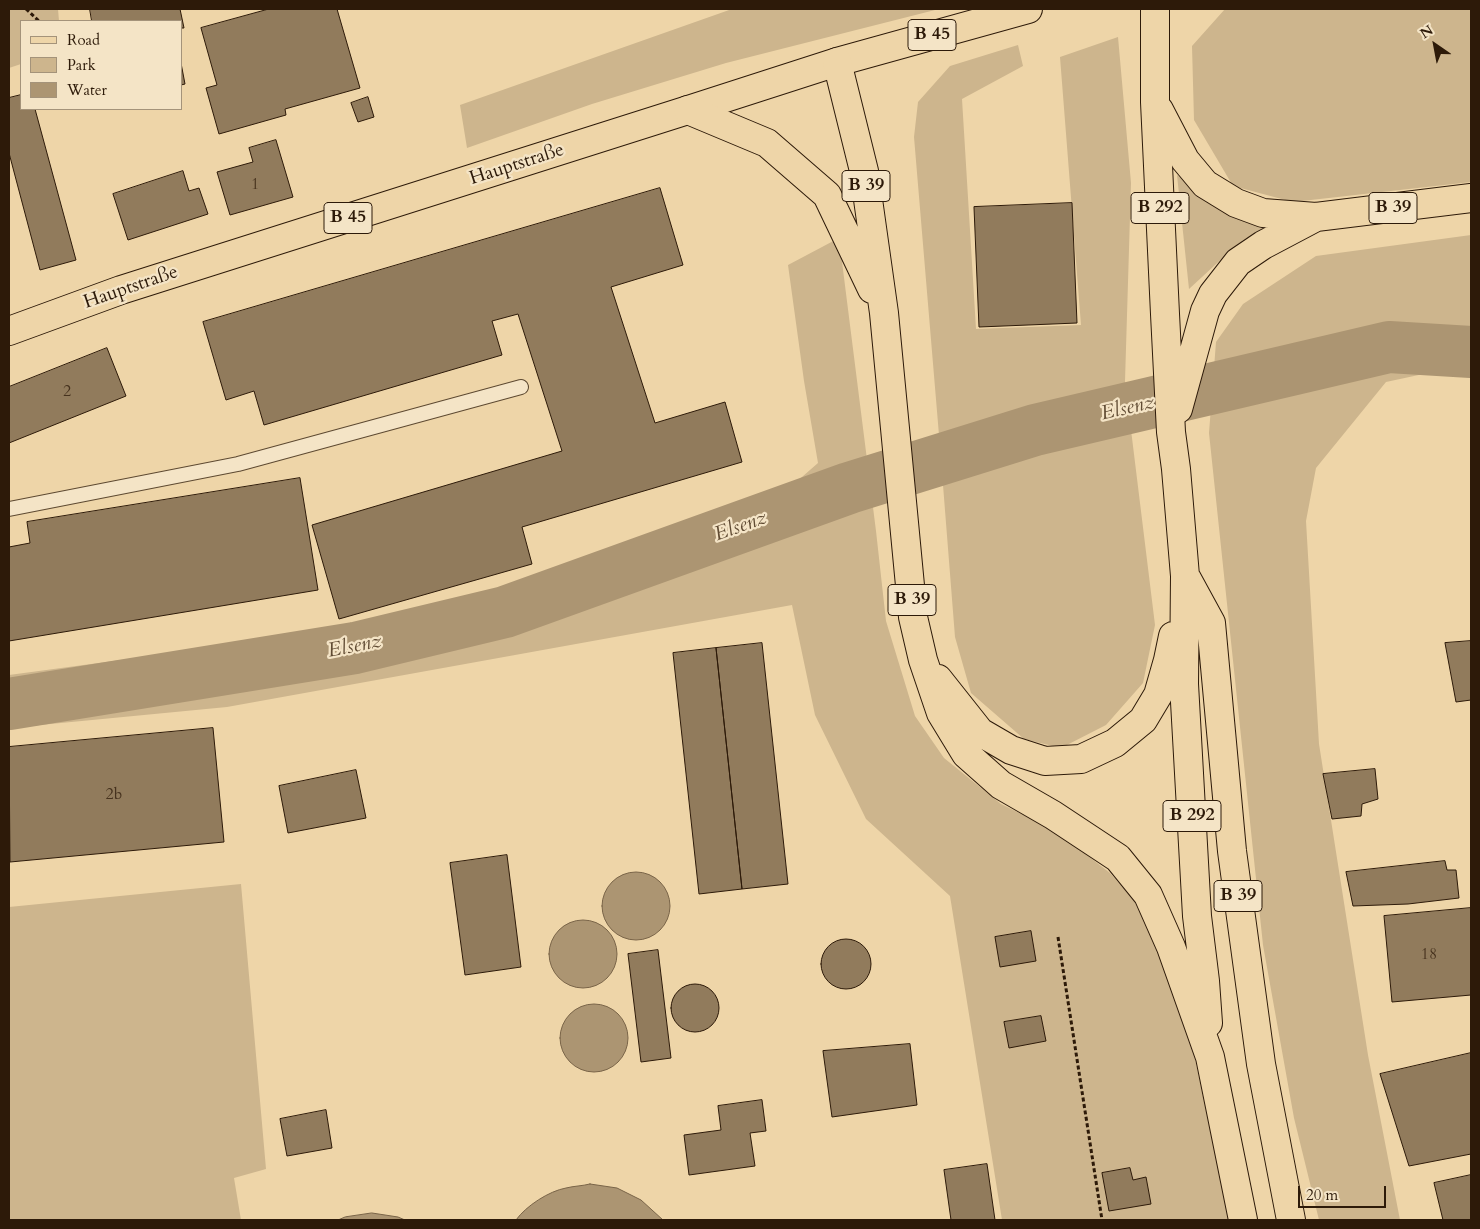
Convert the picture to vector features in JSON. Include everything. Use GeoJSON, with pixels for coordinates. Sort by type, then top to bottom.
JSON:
{"type":"FeatureCollection","features":[{"type":"Feature","properties":{"kind":"main road","name":"Hauptstraße"},"geometry":{"type":"LineString","coordinates":[[9,331],[121,290],[836,62],[1028,9]]}},
{"type":"Feature","properties":{"kind":"main road","name":"B 292"},"geometry":{"type":"LineString","coordinates":[[1155,9],[1155,100],[1171,432],[1186,576],[1184,684],[1197,916],[1205,981],[1210,1056]]}},
{"type":"Feature","properties":{"kind":"main road","name":"B 39"},"geometry":{"type":"LineString","coordinates":[[836,62],[864,171],[884,313],[913,617],[923,660],[942,713],[966,754],[1001,785],[1053,815],[1118,858],[1148,895],[1171,947],[1210,1056],[1243,1220]]}},
{"type":"Feature","properties":{"kind":"main road","name":"B 39"},"geometry":{"type":"LineString","coordinates":[[1155,100],[1185,160],[1205,184],[1236,203],[1263,213],[1316,217],[1471,198]]}},
{"type":"Feature","properties":{"kind":"main road"},"geometry":{"type":"LineString","coordinates":[[688,110],[767,143],[827,195],[884,313]]}},
{"type":"Feature","properties":{"kind":"main road","name":"B 39"},"geometry":{"type":"LineString","coordinates":[[1171,432],[1205,311],[1213,294],[1238,262],[1263,245],[1316,217]]}},
{"type":"Feature","properties":{"kind":"main road","name":"B 39"},"geometry":{"type":"LineString","coordinates":[[923,660],[980,732],[1010,750],[1045,760],[1081,759],[1115,743],[1142,720],[1158,695],[1168,660],[1186,576]]}},
{"type":"Feature","properties":{"kind":"main road","name":"B 39"},"geometry":{"type":"LineString","coordinates":[[1186,576],[1211,623],[1232,851],[1261,1064],[1291,1220]]}},
{"type":"Feature","properties":{"kind":"lane"},"geometry":{"type":"LineString","coordinates":[[9,509],[238,464],[520,387]]}},
{"type":"Feature","properties":{"kind":"path"},"geometry":{"type":"LineString","coordinates":[[26,9],[38,20]]}},
{"type":"Feature","properties":{"kind":"path"},"geometry":{"type":"LineString","coordinates":[[1058,936],[1102,1220]]}},
{"type":"Feature","properties":{"kind":"green space"},"geometry":{"type":"Polygon","coordinates":[[[9,9],[58,9],[59,20],[20,20],[20,64],[9,68],[9,9]]]}},
{"type":"Feature","properties":{"kind":"green space"},"geometry":{"type":"Polygon","coordinates":[[[732,9],[939,9],[726,63],[592,104],[467,148],[460,105],[732,9]]]}},
{"type":"Feature","properties":{"kind":"green space"},"geometry":{"type":"Polygon","coordinates":[[[1225,9],[1471,9],[1471,182],[1293,202],[1233,186],[1194,120],[1192,46],[1225,9]]]}},
{"type":"Feature","properties":{"kind":"green space"},"geometry":{"type":"Polygon","coordinates":[[[1118,37],[1131,183],[1125,381],[1155,625],[1143,683],[1106,725],[1061,748],[1024,739],[971,693],[955,637],[914,137],[918,102],[950,66],[1018,45],[1023,66],[962,99],[976,329],[1081,325],[1060,57],[1118,37]]]}},
{"type":"Feature","properties":{"kind":"green space"},"geometry":{"type":"Polygon","coordinates":[[[1177,175],[1225,209],[1280,223],[1228,253],[1189,289],[1177,175]]]}},
{"type":"Feature","properties":{"kind":"green space"},"geometry":{"type":"Polygon","coordinates":[[[1471,235],[1471,372],[1442,370],[1386,382],[1316,468],[1306,521],[1319,744],[1368,1055],[1400,1220],[1319,1220],[1294,1118],[1263,945],[1209,433],[1216,342],[1243,304],[1316,256],[1471,235]]]}},
{"type":"Feature","properties":{"kind":"green space"},"geometry":{"type":"Polygon","coordinates":[[[839,238],[886,621],[915,716],[944,758],[1001,804],[1056,831],[1110,873],[1140,907],[1182,997],[1229,1220],[1002,1220],[950,896],[866,819],[815,715],[792,605],[227,707],[9,728],[9,675],[225,646],[377,620],[517,587],[771,504],[818,463],[804,381],[788,265],[839,238]]]}},
{"type":"Feature","properties":{"kind":"green space"},"geometry":{"type":"Polygon","coordinates":[[[241,884],[266,1169],[234,1178],[241,1220],[9,1220],[9,907],[241,884]]]}},
{"type":"Feature","properties":{"kind":"water"},"geometry":{"type":"Polygon","coordinates":[[[636,872],[649,875],[660,882],[667,893],[670,906],[667,919],[660,930],[649,937],[636,940],[623,937],[612,930],[605,919],[602,906],[605,893],[612,882],[623,875],[636,872]]]}},
{"type":"Feature","properties":{"kind":"water"},"geometry":{"type":"Polygon","coordinates":[[[583,920],[596,923],[607,930],[614,941],[617,954],[614,967],[607,978],[596,985],[583,988],[570,985],[559,978],[552,967],[549,954],[552,941],[559,930],[570,923],[583,920]]]}},
{"type":"Feature","properties":{"kind":"water"},"geometry":{"type":"Polygon","coordinates":[[[594,1004],[607,1007],[618,1014],[625,1025],[628,1038],[625,1051],[618,1062],[607,1069],[594,1072],[581,1069],[570,1062],[563,1051],[560,1038],[563,1025],[570,1014],[581,1007],[594,1004]]]}},
{"type":"Feature","properties":{"kind":"water"},"geometry":{"type":"Polygon","coordinates":[[[590,1184],[617,1188],[641,1200],[663,1220],[516,1220],[532,1205],[552,1192],[590,1184]]]}},
{"type":"Feature","properties":{"kind":"water"},"geometry":{"type":"Polygon","coordinates":[[[372,1213],[405,1220],[338,1220],[345,1217],[372,1213]]]}},
{"type":"Feature","properties":{"kind":"building"},"geometry":{"type":"Polygon","coordinates":[[[90,9],[180,9],[184,28],[182,28],[182,20],[92,20],[90,9]]]}},
{"type":"Feature","properties":{"kind":"building"},"geometry":{"type":"Polygon","coordinates":[[[269,9],[337,9],[360,88],[285,109],[286,115],[219,134],[206,88],[217,85],[201,28],[269,9]]]}},
{"type":"Feature","properties":{"kind":"building"},"geometry":{"type":"Polygon","coordinates":[[[182,68],[185,84],[182,85],[182,68]]]}},
{"type":"Feature","properties":{"kind":"building"},"geometry":{"type":"Polygon","coordinates":[[[20,95],[20,110],[35,110],[76,260],[40,270],[9,153],[9,98],[20,95]]]}},
{"type":"Feature","properties":{"kind":"building"},"geometry":{"type":"Polygon","coordinates":[[[368,97],[374,117],[358,122],[351,103],[368,97]]]}},
{"type":"Feature","properties":{"kind":"building"},"geometry":{"type":"Polygon","coordinates":[[[276,140],[293,197],[230,215],[217,172],[253,162],[249,148],[276,140]]]}},
{"type":"Feature","properties":{"kind":"building"},"geometry":{"type":"Polygon","coordinates":[[[183,171],[189,191],[199,188],[208,214],[128,240],[113,194],[183,171]]]}},
{"type":"Feature","properties":{"kind":"building"},"geometry":{"type":"Polygon","coordinates":[[[660,188],[683,265],[611,287],[655,423],[725,402],[742,462],[522,527],[532,564],[339,619],[312,525],[562,451],[518,314],[492,321],[502,355],[264,425],[254,391],[226,400],[203,322],[660,188]]]}},
{"type":"Feature","properties":{"kind":"building"},"geometry":{"type":"Polygon","coordinates":[[[1072,203],[1077,323],[979,327],[974,207],[1072,203]]]}},
{"type":"Feature","properties":{"kind":"building"},"geometry":{"type":"Polygon","coordinates":[[[107,348],[126,396],[9,443],[9,387],[107,348]]]}},
{"type":"Feature","properties":{"kind":"building"},"geometry":{"type":"Polygon","coordinates":[[[300,478],[318,590],[9,641],[9,547],[30,543],[27,522],[300,478]]]}},
{"type":"Feature","properties":{"kind":"building"},"geometry":{"type":"Polygon","coordinates":[[[1471,641],[1471,700],[1456,702],[1445,643],[1471,641]]]}},
{"type":"Feature","properties":{"kind":"building"},"geometry":{"type":"Polygon","coordinates":[[[762,643],[788,884],[742,889],[716,648],[762,643]]]}},
{"type":"Feature","properties":{"kind":"building"},"geometry":{"type":"Polygon","coordinates":[[[716,648],[742,889],[699,894],[673,653],[716,648]]]}},
{"type":"Feature","properties":{"kind":"building"},"geometry":{"type":"Polygon","coordinates":[[[213,728],[224,842],[10,862],[9,747],[213,728]]]}},
{"type":"Feature","properties":{"kind":"building"},"geometry":{"type":"Polygon","coordinates":[[[1375,769],[1378,799],[1362,804],[1361,816],[1332,819],[1323,774],[1375,769]]]}},
{"type":"Feature","properties":{"kind":"building"},"geometry":{"type":"Polygon","coordinates":[[[356,770],[366,818],[288,833],[279,786],[356,770]]]}},
{"type":"Feature","properties":{"kind":"building"},"geometry":{"type":"Polygon","coordinates":[[[507,855],[521,967],[465,975],[450,863],[507,855]]]}},
{"type":"Feature","properties":{"kind":"building"},"geometry":{"type":"Polygon","coordinates":[[[1445,861],[1447,870],[1456,870],[1459,898],[1408,904],[1353,906],[1346,872],[1445,861]]]}},
{"type":"Feature","properties":{"kind":"building"},"geometry":{"type":"Polygon","coordinates":[[[1471,908],[1471,995],[1392,1002],[1384,916],[1471,908]]]}},
{"type":"Feature","properties":{"kind":"building"},"geometry":{"type":"Polygon","coordinates":[[[1031,931],[1036,961],[1000,967],[995,937],[1031,931]]]}},
{"type":"Feature","properties":{"kind":"building"},"geometry":{"type":"Polygon","coordinates":[[[846,939],[860,943],[867,950],[871,964],[867,978],[860,985],[846,989],[832,985],[825,978],[821,964],[825,950],[832,943],[846,939]]]}},
{"type":"Feature","properties":{"kind":"building"},"geometry":{"type":"Polygon","coordinates":[[[658,950],[671,1058],[641,1062],[628,954],[658,950]]]}},
{"type":"Feature","properties":{"kind":"building"},"geometry":{"type":"Polygon","coordinates":[[[690,984],[700,984],[709,988],[715,994],[719,1008],[715,1022],[709,1028],[700,1032],[690,1032],[681,1028],[675,1022],[671,1013],[671,1003],[675,994],[681,988],[690,984]]]}},
{"type":"Feature","properties":{"kind":"building"},"geometry":{"type":"Polygon","coordinates":[[[1041,1016],[1046,1041],[1009,1048],[1004,1022],[1041,1016]]]}},
{"type":"Feature","properties":{"kind":"building"},"geometry":{"type":"Polygon","coordinates":[[[910,1044],[917,1105],[832,1117],[823,1051],[910,1044]]]}},
{"type":"Feature","properties":{"kind":"building"},"geometry":{"type":"Polygon","coordinates":[[[1471,1053],[1471,1154],[1409,1166],[1380,1074],[1471,1053]]]}},
{"type":"Feature","properties":{"kind":"building"},"geometry":{"type":"Polygon","coordinates":[[[762,1100],[766,1131],[750,1133],[755,1166],[689,1175],[684,1135],[721,1130],[718,1106],[762,1100]]]}},
{"type":"Feature","properties":{"kind":"building"},"geometry":{"type":"Polygon","coordinates":[[[326,1110],[332,1148],[287,1156],[280,1119],[326,1110]]]}},
{"type":"Feature","properties":{"kind":"building"},"geometry":{"type":"Polygon","coordinates":[[[987,1164],[995,1220],[951,1220],[944,1170],[987,1164]]]}},
{"type":"Feature","properties":{"kind":"building"},"geometry":{"type":"Polygon","coordinates":[[[1130,1168],[1133,1180],[1146,1177],[1151,1204],[1109,1211],[1102,1173],[1130,1168]]]}},
{"type":"Feature","properties":{"kind":"building"},"geometry":{"type":"Polygon","coordinates":[[[1471,1175],[1471,1220],[1443,1220],[1434,1183],[1471,1175]]]}},
{"type":"Feature","properties":{"kind":"waterway","name":"Elsenz"},"geometry":{"type":"LineString","coordinates":[[9,704],[355,648],[505,612],[849,488],[1035,430],[1389,347],[1471,352]]}}]}
